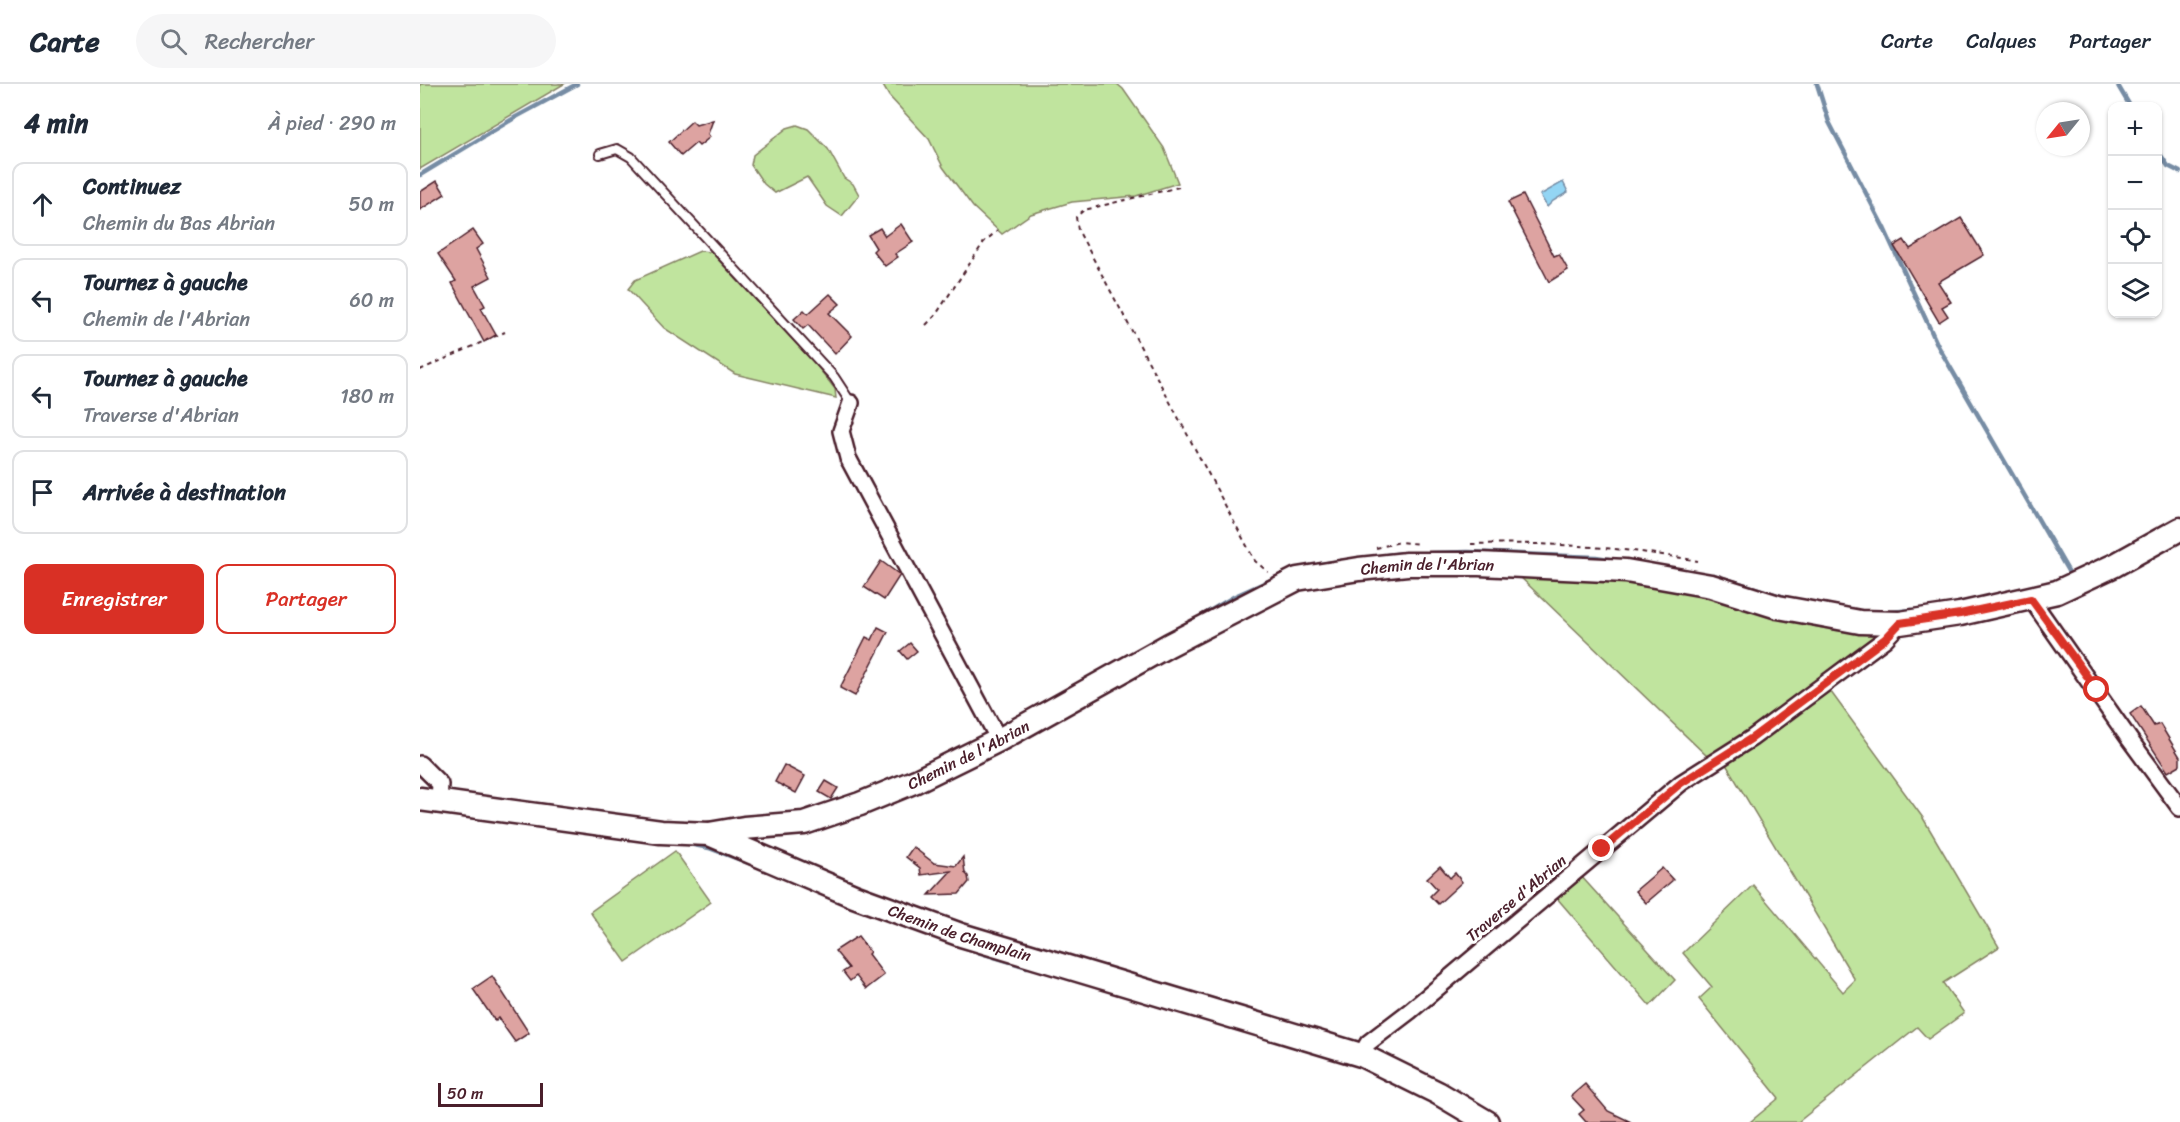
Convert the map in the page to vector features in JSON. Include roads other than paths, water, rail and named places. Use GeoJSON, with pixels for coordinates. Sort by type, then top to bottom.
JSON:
{"type":"FeatureCollection","features":[{"type":"Feature","properties":{"kind":"street"},"geometry":{"type":"LineString","coordinates":[[851,403],[841,431],[848,458],[999,740]]}},
{"type":"Feature","properties":{"kind":"street","name":"Chemin de l'Abrian"},"geometry":{"type":"LineString","coordinates":[[710,834],[744,828],[804,823],[860,804],[916,781],[999,740],[1169,645],[1298,579],[1407,564],[1479,564],[1626,571],[1711,586],[1778,607],[1860,622],[1900,623],[1960,614],[2057,592],[2115,565],[2180,529]]}},
{"type":"Feature","properties":{"kind":"street"},"geometry":{"type":"LineString","coordinates":[[2031,599],[2180,808]]}},
{"type":"Feature","properties":{"kind":"street","name":"Traverse d'Abrian"},"geometry":{"type":"LineString","coordinates":[[1361,1055],[1368,1043],[1410,1011],[1681,783],[1752,738],[1885,639],[1900,623]]}},
{"type":"Feature","properties":{"kind":"street"},"geometry":{"type":"LineString","coordinates":[[420,764],[440,784],[429,800]]}},
{"type":"Feature","properties":{"kind":"street","name":"Chemin de Champlain"},"geometry":{"type":"LineString","coordinates":[[429,800],[661,832],[710,834],[854,896],[961,935],[1361,1055],[1438,1093],[1487,1122]]}},
{"type":"Feature","properties":{"kind":"lane"},"geometry":{"type":"LineString","coordinates":[[600,154],[617,149],[631,157],[834,377],[851,403]]}},
{"type":"Feature","properties":{"kind":"water"},"geometry":{"type":"Polygon","coordinates":[[[1563,182],[1568,192],[1547,207],[1540,195],[1563,182]]]}},
{"type":"Feature","properties":{"kind":"waterway"},"geometry":{"type":"LineString","coordinates":[[420,175],[516,117],[577,84]]}},
{"type":"Feature","properties":{"kind":"waterway"},"geometry":{"type":"LineString","coordinates":[[1817,84],[1829,122],[1884,228],[1938,346],[2071,576]]}},
{"type":"Feature","properties":{"kind":"waterway"},"geometry":{"type":"LineString","coordinates":[[2117,84],[2128,102]]}},
{"type":"Feature","properties":{"kind":"waterway"},"geometry":{"type":"LineString","coordinates":[[2161,156],[2168,166],[2180,172]]}},
{"type":"Feature","properties":{"kind":"waterway"},"geometry":{"type":"LineString","coordinates":[[1431,553],[1468,552],[1596,557],[1615,560]]}},
{"type":"Feature","properties":{"kind":"waterway"},"geometry":{"type":"LineString","coordinates":[[1387,555],[1405,553]]}},
{"type":"Feature","properties":{"kind":"waterway"},"geometry":{"type":"LineString","coordinates":[[1321,564],[1348,560]]}},
{"type":"Feature","properties":{"kind":"waterway"},"geometry":{"type":"LineString","coordinates":[[1713,575],[1791,599]]}},
{"type":"Feature","properties":{"kind":"waterway"},"geometry":{"type":"LineString","coordinates":[[1203,615],[1235,596],[1273,579]]}},
{"type":"Feature","properties":{"kind":"waterway"},"geometry":{"type":"LineString","coordinates":[[1891,612],[1912,610]]}},
{"type":"Feature","properties":{"kind":"waterway"},"geometry":{"type":"LineString","coordinates":[[684,843],[709,848],[759,867]]}},
{"type":"Feature","properties":{"kind":"waterway"},"geometry":{"type":"LineString","coordinates":[[978,952],[1027,967]]}}]}
